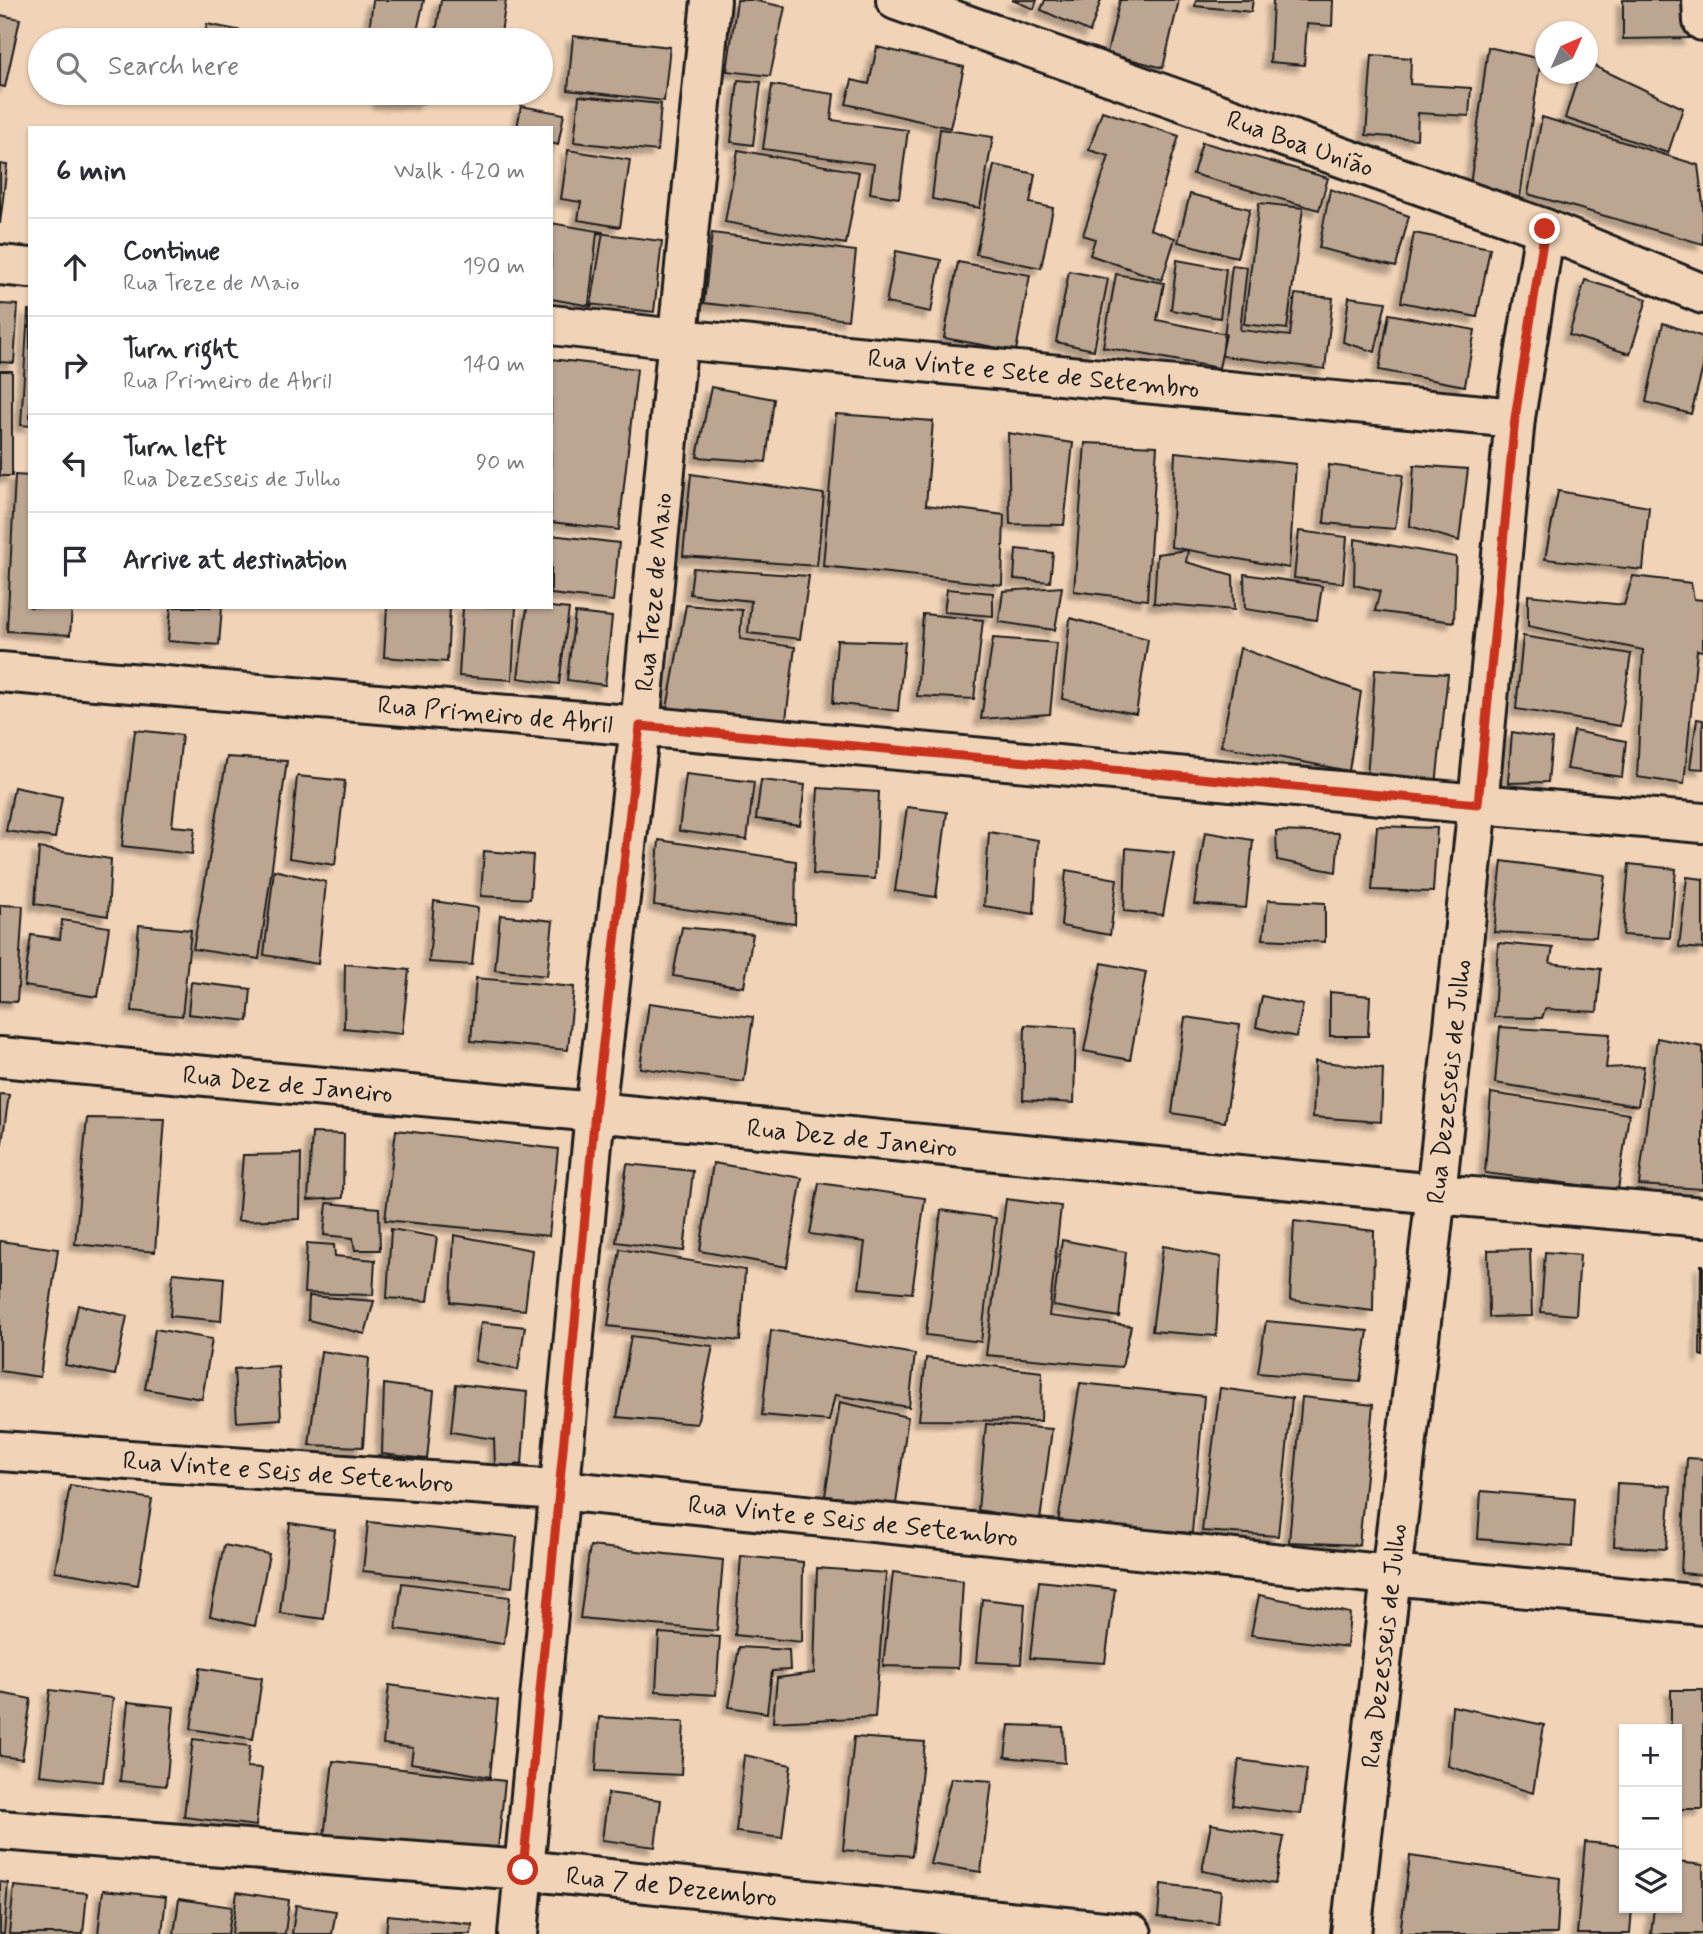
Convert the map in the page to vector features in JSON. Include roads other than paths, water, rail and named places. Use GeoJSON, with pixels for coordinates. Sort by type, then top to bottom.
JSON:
{"type":"FeatureCollection","features":[{"type":"Feature","properties":{"kind":"street","name":"Rua Treze de Maio"},"geometry":{"type":"LineString","coordinates":[[517,1934],[595,1112],[640,726],[711,0]]}},
{"type":"Feature","properties":{"kind":"street","name":"Rua Boa União"},"geometry":{"type":"LineString","coordinates":[[896,0],[1545,229],[1703,294]]}},
{"type":"Feature","properties":{"kind":"street"},"geometry":{"type":"LineString","coordinates":[[1702,0],[1703,21]]}},
{"type":"Feature","properties":{"kind":"street","name":"Rua Dezesseis de Julho"},"geometry":{"type":"LineString","coordinates":[[1351,1934],[1436,1194],[1478,804],[1515,418],[1545,229]]}},
{"type":"Feature","properties":{"kind":"street"},"geometry":{"type":"LineString","coordinates":[[0,265],[28,268]]}},
{"type":"Feature","properties":{"kind":"street","name":"Rua Vinte e Sete de Setembro"},"geometry":{"type":"LineString","coordinates":[[553,325],[1515,418]]}},
{"type":"Feature","properties":{"kind":"street","name":"Rua Primeiro de Abril"},"geometry":{"type":"LineString","coordinates":[[0,672],[640,726],[1478,804],[1703,822]]}},
{"type":"Feature","properties":{"kind":"street","name":"Rua Dez de Janeiro"},"geometry":{"type":"LineString","coordinates":[[0,1057],[1703,1217]]}},
{"type":"Feature","properties":{"kind":"street","name":"Rua Vinte e Seis de Setembro"},"geometry":{"type":"LineString","coordinates":[[0,1451],[559,1490],[1703,1605]]}},
{"type":"Feature","properties":{"kind":"street","name":"Rua 7 de Dezembro"},"geometry":{"type":"LineString","coordinates":[[0,1830],[523,1870],[1132,1934]]}}]}
